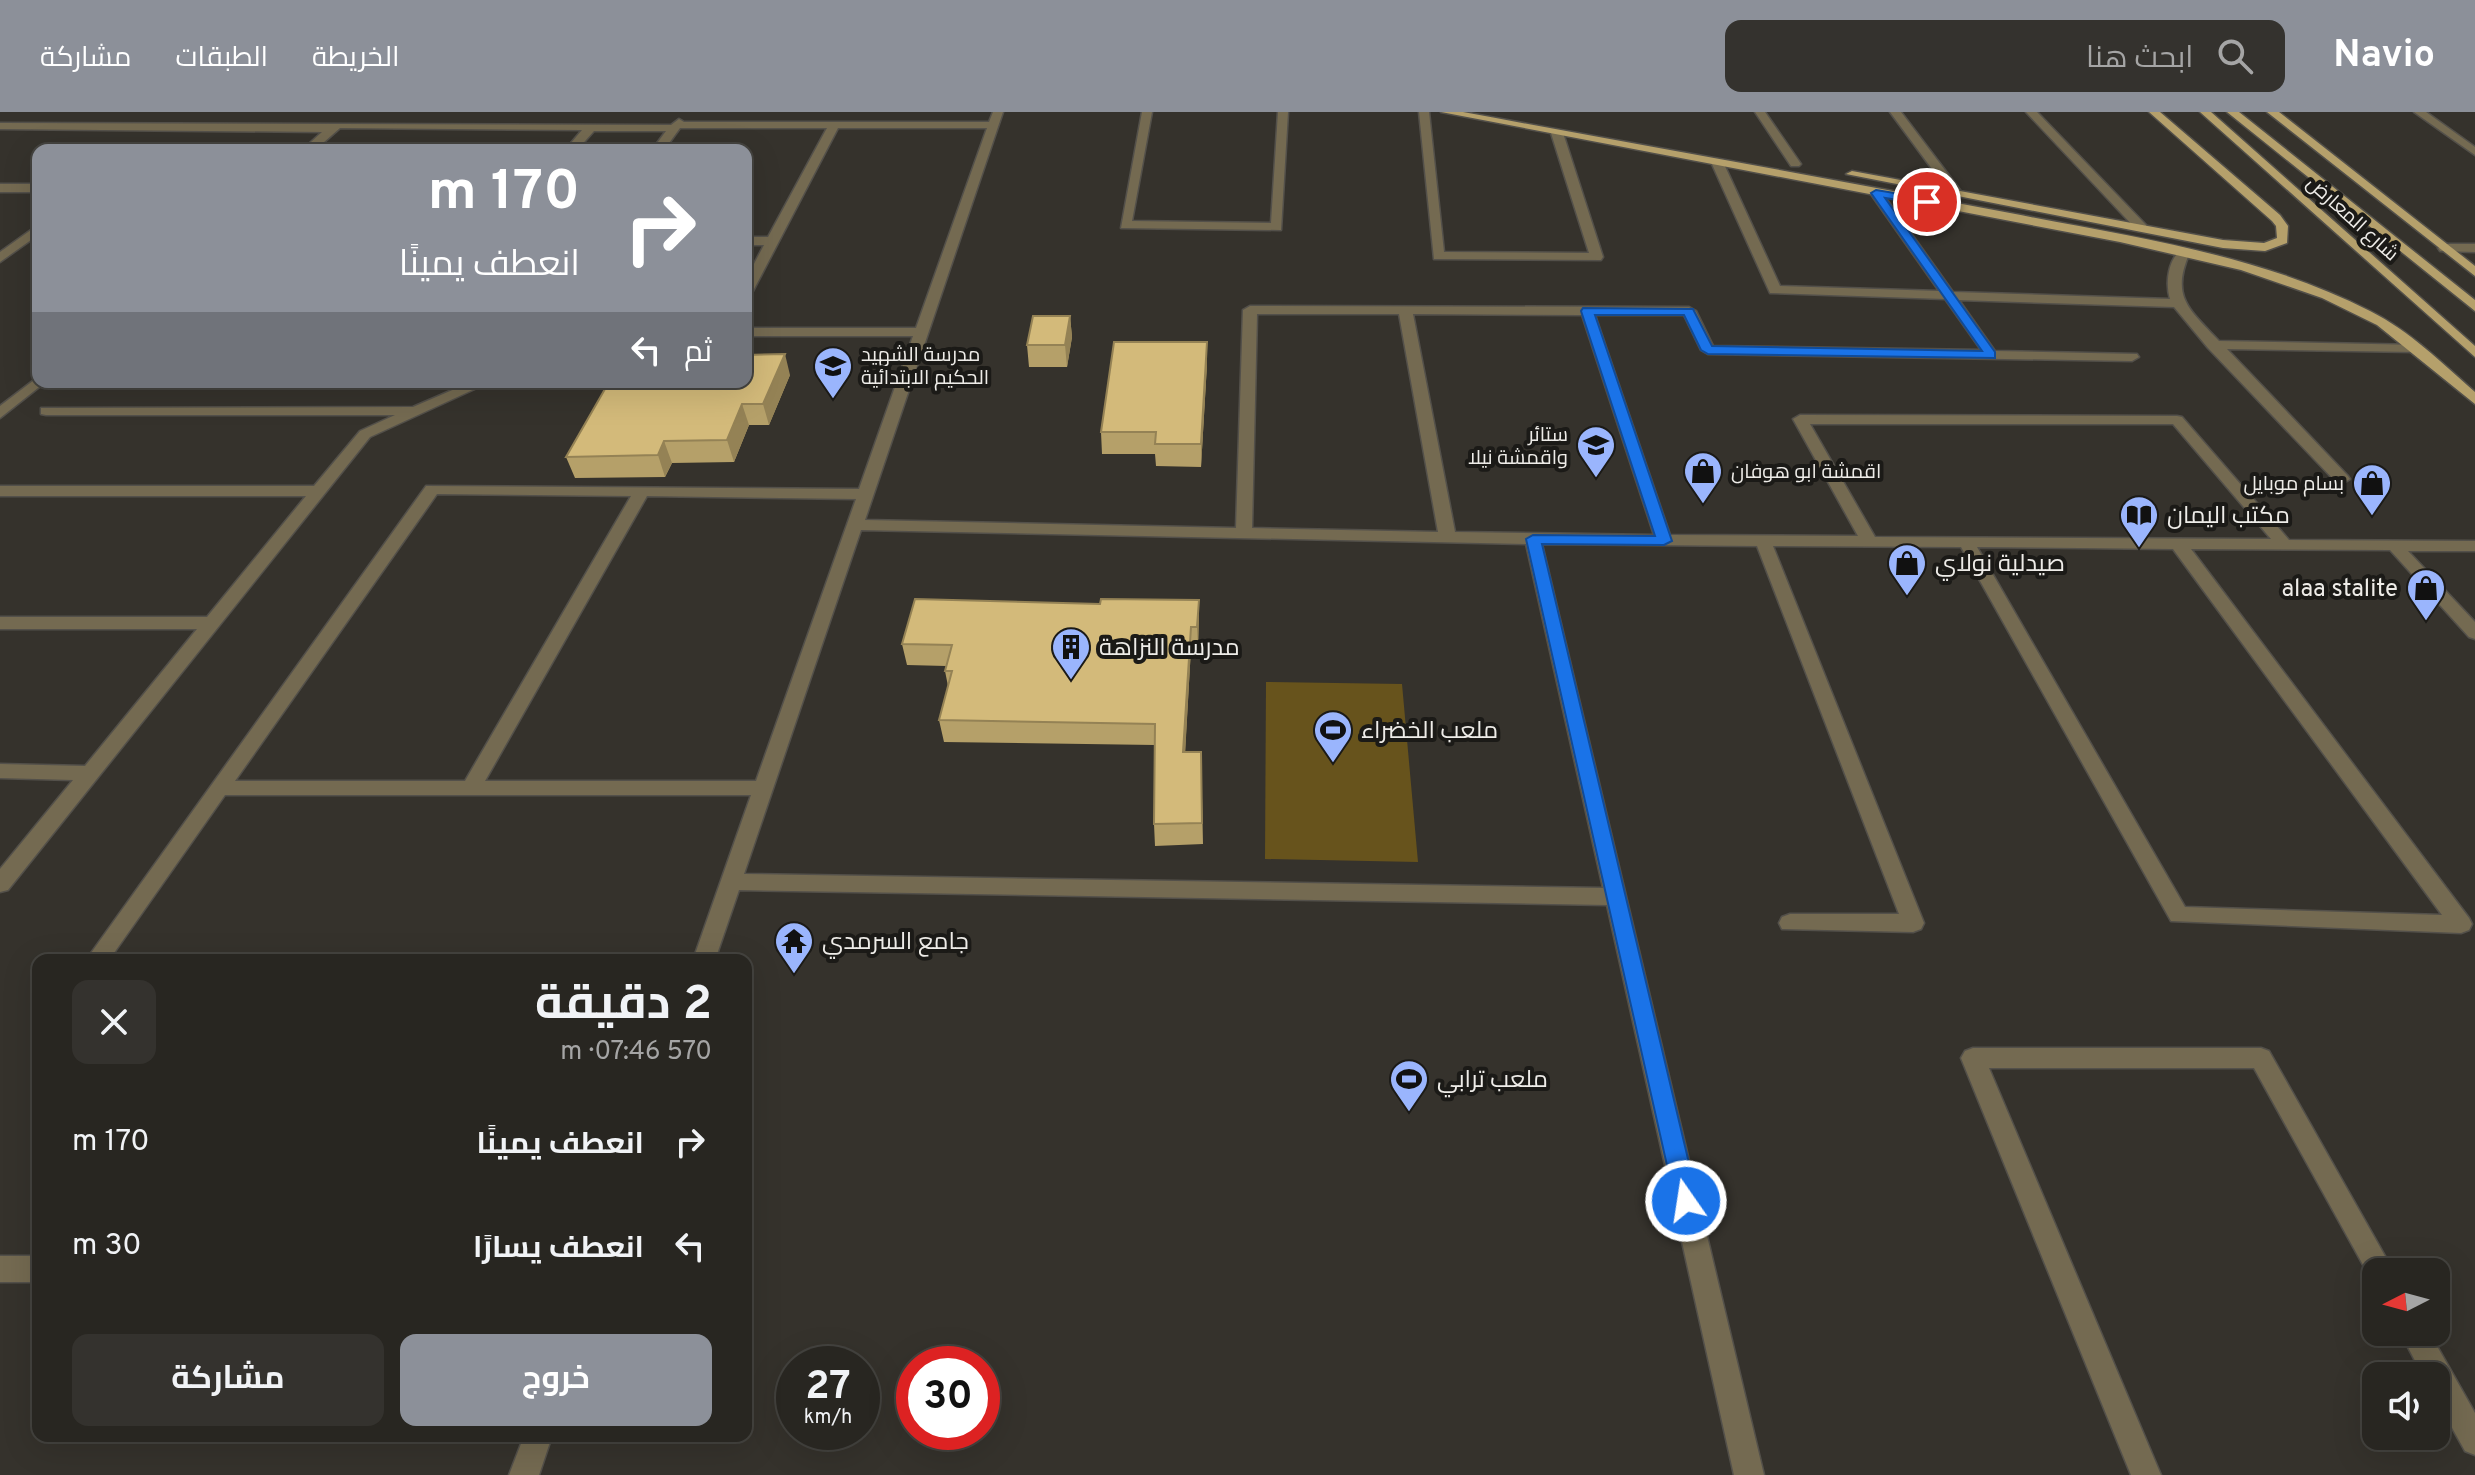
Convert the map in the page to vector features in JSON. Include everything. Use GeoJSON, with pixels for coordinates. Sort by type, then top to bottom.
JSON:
{"type":"FeatureCollection","features":[{"type":"Feature","properties":{"kind":"main road"},"geometry":{"type":"LineString","coordinates":[[1446,112],[2184,252],[2266,273],[2369,315],[2416,348],[2475,400]]}},
{"type":"Feature","properties":{"kind":"main road"},"geometry":{"type":"LineString","coordinates":[[1521,112],[2223,244],[2265,247],[2283,240],[2284,232],[2265,208],[2154,112]]}},
{"type":"Feature","properties":{"kind":"main road"},"geometry":{"type":"LineString","coordinates":[[2170,112],[2198,138],[2213,163]]}},
{"type":"Feature","properties":{"kind":"main road","name":"شارع المعارض"},"geometry":{"type":"LineString","coordinates":[[2205,112],[2475,353]]}},
{"type":"Feature","properties":{"kind":"main road","name":"شارع المعارض"},"geometry":{"type":"LineString","coordinates":[[2232,112],[2475,307]]}},
{"type":"Feature","properties":{"kind":"main road"},"geometry":{"type":"LineString","coordinates":[[2272,112],[2475,272]]}},
{"type":"Feature","properties":{"kind":"main road"},"geometry":{"type":"LineString","coordinates":[[2305,139],[2359,212]]}},
{"type":"Feature","properties":{"kind":"main road"},"geometry":{"type":"LineString","coordinates":[[2265,208],[2281,208]]}},
{"type":"Feature","properties":{"kind":"main road"},"geometry":{"type":"LineString","coordinates":[[2297,209],[2313,209]]}},
{"type":"Feature","properties":{"kind":"main road"},"geometry":{"type":"LineString","coordinates":[[2117,239],[2121,224]]}},
{"type":"Feature","properties":{"kind":"street"},"geometry":{"type":"LineString","coordinates":[[315,144],[352,112]]}},
{"type":"Feature","properties":{"kind":"street"},"geometry":{"type":"LineString","coordinates":[[662,144],[686,112]]}},
{"type":"Feature","properties":{"kind":"street"},"geometry":{"type":"LineString","coordinates":[[1147,112],[1125,225],[1277,227],[1283,112]]}},
{"type":"Feature","properties":{"kind":"street"},"geometry":{"type":"LineString","coordinates":[[1424,112],[1438,256],[1597,257],[1557,133]]}},
{"type":"Feature","properties":{"kind":"street"},"geometry":{"type":"LineString","coordinates":[[1760,112],[1795,164]]}},
{"type":"Feature","properties":{"kind":"street"},"geometry":{"type":"LineString","coordinates":[[1895,112],[1956,193]]}},
{"type":"Feature","properties":{"kind":"street"},"geometry":{"type":"LineString","coordinates":[[2031,112],[2142,228]]}},
{"type":"Feature","properties":{"kind":"street"},"geometry":{"type":"LineString","coordinates":[[2419,112],[2475,152]]}},
{"type":"Feature","properties":{"kind":"street"},"geometry":{"type":"LineString","coordinates":[[0,126],[591,127],[834,125],[996,118],[706,954]]}},
{"type":"Feature","properties":{"kind":"street"},"geometry":{"type":"LineString","coordinates":[[752,279],[834,125]]}},
{"type":"Feature","properties":{"kind":"street"},"geometry":{"type":"LineString","coordinates":[[576,144],[591,127]]}},
{"type":"Feature","properties":{"kind":"street"},"geometry":{"type":"LineString","coordinates":[[1717,162],[1775,290],[2177,303]]}},
{"type":"Feature","properties":{"kind":"street"},"geometry":{"type":"LineString","coordinates":[[0,188],[32,188]]}},
{"type":"Feature","properties":{"kind":"street"},"geometry":{"type":"LineString","coordinates":[[1876,193],[1991,355]]}},
{"type":"Feature","properties":{"kind":"street"},"geometry":{"type":"LineString","coordinates":[[2,255],[32,233]]}},
{"type":"Feature","properties":{"kind":"street"},"geometry":{"type":"LineString","coordinates":[[752,241],[772,241]]}},
{"type":"Feature","properties":{"kind":"street"},"geometry":{"type":"LineString","coordinates":[[2444,248],[2475,248]]}},
{"type":"Feature","properties":{"kind":"street"},"geometry":{"type":"LineString","coordinates":[[2184,252],[2172,279],[2177,303],[2213,345],[2342,479]]}},
{"type":"Feature","properties":{"kind":"street"},"geometry":{"type":"LineString","coordinates":[[1244,534],[1250,310],[1689,311],[1708,350],[2132,357]]}},
{"type":"Feature","properties":{"kind":"street"},"geometry":{"type":"LineString","coordinates":[[1405,310],[1447,536]]}},
{"type":"Feature","properties":{"kind":"street"},"geometry":{"type":"LineString","coordinates":[[1587,311],[1664,541]]}},
{"type":"Feature","properties":{"kind":"street"},"geometry":{"type":"LineString","coordinates":[[752,332],[922,332]]}},
{"type":"Feature","properties":{"kind":"street"},"geometry":{"type":"LineString","coordinates":[[2213,345],[2416,348]]}},
{"type":"Feature","properties":{"kind":"street"},"geometry":{"type":"LineString","coordinates":[[1,413],[32,386]]}},
{"type":"Feature","properties":{"kind":"street"},"geometry":{"type":"LineString","coordinates":[[0,884],[365,434],[469,388]]}},
{"type":"Feature","properties":{"kind":"street"},"geometry":{"type":"LineString","coordinates":[[46,411],[417,411]]}},
{"type":"Feature","properties":{"kind":"street"},"geometry":{"type":"LineString","coordinates":[[1869,541],[1800,419],[2177,420],[2285,545]]}},
{"type":"Feature","properties":{"kind":"street"},"geometry":{"type":"LineString","coordinates":[[101,954],[432,489],[866,494]]}},
{"type":"Feature","properties":{"kind":"street"},"geometry":{"type":"LineString","coordinates":[[0,491],[318,491]]}},
{"type":"Feature","properties":{"kind":"street"},"geometry":{"type":"LineString","coordinates":[[471,788],[642,491]]}},
{"type":"Feature","properties":{"kind":"street"},"geometry":{"type":"LineString","coordinates":[[855,525],[1664,541],[2475,546]]}},
{"type":"Feature","properties":{"kind":"street"},"geometry":{"type":"LineString","coordinates":[[1533,539],[1749,1475]]}},
{"type":"Feature","properties":{"kind":"street"},"geometry":{"type":"LineString","coordinates":[[1763,541],[1913,923],[1790,923]]}},
{"type":"Feature","properties":{"kind":"street"},"geometry":{"type":"LineString","coordinates":[[1966,542],[2179,915],[2461,924],[2179,545]]}},
{"type":"Feature","properties":{"kind":"street"},"geometry":{"type":"LineString","coordinates":[[2393,544],[2475,633]]}},
{"type":"Feature","properties":{"kind":"street"},"geometry":{"type":"LineString","coordinates":[[0,623],[212,623]]}},
{"type":"Feature","properties":{"kind":"street"},"geometry":{"type":"LineString","coordinates":[[0,771],[90,773]]}},
{"type":"Feature","properties":{"kind":"street"},"geometry":{"type":"LineString","coordinates":[[219,788],[763,788]]}},
{"type":"Feature","properties":{"kind":"street"},"geometry":{"type":"LineString","coordinates":[[731,882],[1616,897]]}},
{"type":"Feature","properties":{"kind":"street"},"geometry":{"type":"LineString","coordinates":[[2146,1475],[1973,1058],[2261,1058],[2373,1258]]}},
{"type":"Feature","properties":{"kind":"street"},"geometry":{"type":"LineString","coordinates":[[0,1269],[32,1269]]}},
{"type":"Feature","properties":{"kind":"street"},"geometry":{"type":"LineString","coordinates":[[2422,1346],[2475,1441]]}},
{"type":"Feature","properties":{"kind":"street"},"geometry":{"type":"LineString","coordinates":[[524,1475],[536,1442]]}},
{"type":"Feature","properties":{"kind":"shaded area"},"geometry":{"type":"Polygon","coordinates":[[[1266,682],[1402,684],[1418,862],[1265,859],[1266,682]]]}},
{"type":"Feature","properties":{"kind":"building"},"geometry":{"type":"Polygon","coordinates":[[[1033,316],[1070,316],[1065,345],[1027,345],[1033,316]]]}},
{"type":"Feature","properties":{"kind":"building"},"geometry":{"type":"Polygon","coordinates":[[[1114,342],[1207,342],[1201,444],[1155,444],[1156,432],[1101,432],[1114,342]]]}},
{"type":"Feature","properties":{"kind":"building"},"geometry":{"type":"Polygon","coordinates":[[[785,354],[763,404],[742,404],[727,440],[664,441],[658,455],[566,457],[606,388],[752,388],[752,355],[785,354]]]}},
{"type":"Feature","properties":{"kind":"building"},"geometry":{"type":"Polygon","coordinates":[[[915,599],[1100,604],[1101,599],[1199,600],[1197,627],[1191,627],[1183,752],[1201,752],[1202,823],[1154,824],[1155,724],[939,720],[952,671],[945,671],[952,645],[902,644],[915,599]]]}},
{"type":"Feature","properties":{"kind":"place","name":"مدرسة الشهيد الحكيم الابتدائية"},"geometry":{"type":"Point","coordinates":[833,400]}},
{"type":"Feature","properties":{"kind":"place","name":"ستائر واقمشة نيلا"},"geometry":{"type":"Point","coordinates":[1596,479]}},
{"type":"Feature","properties":{"kind":"place","name":"اقمشة ابو هوفان"},"geometry":{"type":"Point","coordinates":[1703,505]}},
{"type":"Feature","properties":{"kind":"place","name":"بسام موبايل"},"geometry":{"type":"Point","coordinates":[2372,517]}},
{"type":"Feature","properties":{"kind":"place","name":"مكتب اليمان"},"geometry":{"type":"Point","coordinates":[2139,549]}},
{"type":"Feature","properties":{"kind":"place","name":"صيدلية نولاي"},"geometry":{"type":"Point","coordinates":[1907,597]}},
{"type":"Feature","properties":{"kind":"place","name":"alaa stalite"},"geometry":{"type":"Point","coordinates":[2426,622]}},
{"type":"Feature","properties":{"kind":"place","name":"مدرسة النزاهة"},"geometry":{"type":"Point","coordinates":[1071,681]}},
{"type":"Feature","properties":{"kind":"place","name":"ملعب الخضراء"},"geometry":{"type":"Point","coordinates":[1333,764]}},
{"type":"Feature","properties":{"kind":"place","name":"جامع السرمدي"},"geometry":{"type":"Point","coordinates":[794,975]}},
{"type":"Feature","properties":{"kind":"place","name":"ملعب ترابي"},"geometry":{"type":"Point","coordinates":[1409,1113]}},
{"type":"Feature","properties":{"kind":"route"},"geometry":{"type":"LineString","coordinates":[[1686,1201],[1533,539],[1664,541],[1587,311],[1689,311],[1708,350],[1991,355],[1876,193],[1927,202]]}}]}
